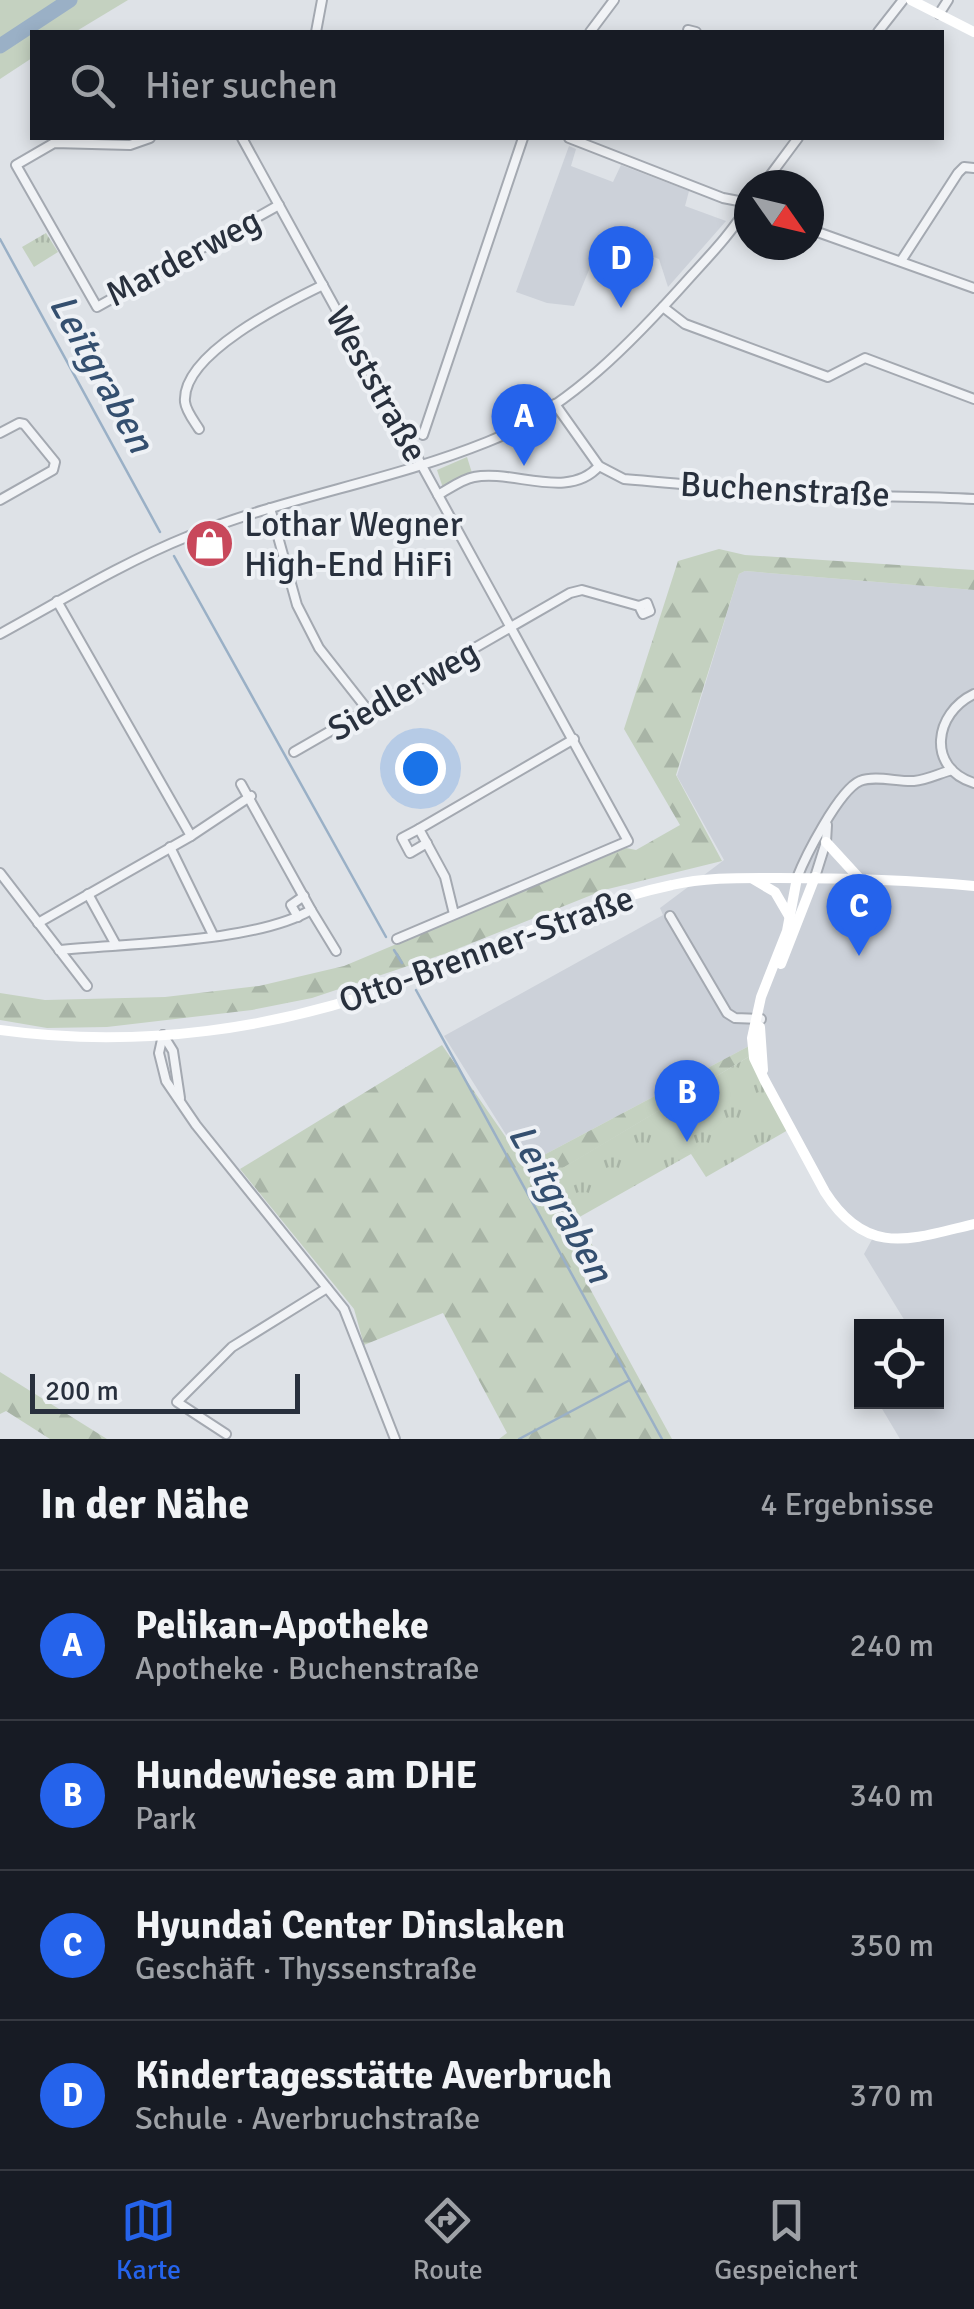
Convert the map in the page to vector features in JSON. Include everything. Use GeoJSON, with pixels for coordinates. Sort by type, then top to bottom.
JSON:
{"type":"FeatureCollection","features":[{"type":"Feature","properties":{"kind":"main road"},"geometry":{"type":"LineString","coordinates":[[912,0],[974,32]]}},
{"type":"Feature","properties":{"kind":"main road"},"geometry":{"type":"LineString","coordinates":[[826,842],[860,879]]}},
{"type":"Feature","properties":{"kind":"main road"},"geometry":{"type":"LineString","coordinates":[[752,878],[775,892],[789,916]]}},
{"type":"Feature","properties":{"kind":"main road"},"geometry":{"type":"LineString","coordinates":[[796,878],[787,931],[758,1019],[765,1081],[825,1192],[856,1226],[884,1238],[903,1240],[974,1224]]}},
{"type":"Feature","properties":{"kind":"main road"},"geometry":{"type":"LineString","coordinates":[[758,1019],[815,878]]}},
{"type":"Feature","properties":{"kind":"main road","name":"Otto-Brenner-Straße"},"geometry":{"type":"LineString","coordinates":[[0,1030],[76,1036],[163,1036],[254,1024],[317,1010],[407,981],[631,896],[674,884],[815,878],[974,886]]}},
{"type":"Feature","properties":{"kind":"street"},"geometry":{"type":"LineString","coordinates":[[316,30],[322,0]]}},
{"type":"Feature","properties":{"kind":"street"},"geometry":{"type":"LineString","coordinates":[[592,30],[614,0]]}},
{"type":"Feature","properties":{"kind":"street"},"geometry":{"type":"LineString","coordinates":[[880,30],[903,0]]}},
{"type":"Feature","properties":{"kind":"street"},"geometry":{"type":"LineString","coordinates":[[939,14],[948,0]]}},
{"type":"Feature","properties":{"kind":"street","name":"Marderweg"},"geometry":{"type":"LineString","coordinates":[[144,140],[130,145],[54,143],[16,165],[97,307],[280,205]]}},
{"type":"Feature","properties":{"kind":"street","name":"Weststraße"},"geometry":{"type":"LineString","coordinates":[[243,140],[628,841],[454,914]]}},
{"type":"Feature","properties":{"kind":"street"},"geometry":{"type":"LineString","coordinates":[[423,436],[522,140]]}},
{"type":"Feature","properties":{"kind":"street"},"geometry":{"type":"LineString","coordinates":[[575,140],[734,201]]}},
{"type":"Feature","properties":{"kind":"street"},"geometry":{"type":"LineString","coordinates":[[774,170],[797,140]]}},
{"type":"Feature","properties":{"kind":"street"},"geometry":{"type":"LineString","coordinates":[[901,261],[958,173],[974,168]]}},
{"type":"Feature","properties":{"kind":"street"},"geometry":{"type":"LineString","coordinates":[[0,634],[188,536],[488,442],[555,404],[604,364],[663,308],[734,228]]}},
{"type":"Feature","properties":{"kind":"street"},"geometry":{"type":"LineString","coordinates":[[824,233],[974,288]]}},
{"type":"Feature","properties":{"kind":"street"},"geometry":{"type":"LineString","coordinates":[[199,429],[184,405],[186,384],[202,362],[278,308],[323,285]]}},
{"type":"Feature","properties":{"kind":"street"},"geometry":{"type":"LineString","coordinates":[[663,308],[685,324],[828,378],[866,358],[974,399]]}},
{"type":"Feature","properties":{"kind":"street"},"geometry":{"type":"LineString","coordinates":[[448,360],[458,366]]}},
{"type":"Feature","properties":{"kind":"street"},"geometry":{"type":"LineString","coordinates":[[438,495],[479,476],[564,482],[593,473],[599,466],[555,404]]}},
{"type":"Feature","properties":{"kind":"street"},"geometry":{"type":"LineString","coordinates":[[0,433],[24,424],[55,462],[53,470],[0,500]]}},
{"type":"Feature","properties":{"kind":"street","name":"Buchenstraße"},"geometry":{"type":"LineString","coordinates":[[599,466],[624,479],[805,494],[974,499]]}},
{"type":"Feature","properties":{"kind":"street"},"geometry":{"type":"LineString","coordinates":[[270,508],[297,606],[319,648],[367,709]]}},
{"type":"Feature","properties":{"kind":"street","name":"Siedlerweg"},"geometry":{"type":"LineString","coordinates":[[294,752],[570,593],[582,590],[640,606]]}},
{"type":"Feature","properties":{"kind":"street"},"geometry":{"type":"LineString","coordinates":[[57,601],[192,836]]}},
{"type":"Feature","properties":{"kind":"street"},"geometry":{"type":"LineString","coordinates":[[974,694],[950,711],[942,725],[940,741],[952,770],[974,783]]}},
{"type":"Feature","properties":{"kind":"street"},"geometry":{"type":"LineString","coordinates":[[426,843],[410,853],[402,838],[574,738]]}},
{"type":"Feature","properties":{"kind":"street"},"geometry":{"type":"LineString","coordinates":[[796,878],[813,839],[861,780],[918,781],[952,770]]}},
{"type":"Feature","properties":{"kind":"street"},"geometry":{"type":"LineString","coordinates":[[241,784],[336,951]]}},
{"type":"Feature","properties":{"kind":"street"},"geometry":{"type":"LineString","coordinates":[[38,923],[192,836],[251,796]]}},
{"type":"Feature","properties":{"kind":"street"},"geometry":{"type":"LineString","coordinates":[[815,878],[827,825]]}},
{"type":"Feature","properties":{"kind":"street"},"geometry":{"type":"LineString","coordinates":[[398,939],[454,914],[445,877],[419,829]]}},
{"type":"Feature","properties":{"kind":"street"},"geometry":{"type":"LineString","coordinates":[[170,848],[213,935]]}},
{"type":"Feature","properties":{"kind":"street"},"geometry":{"type":"LineString","coordinates":[[0,874],[88,986]]}},
{"type":"Feature","properties":{"kind":"street"},"geometry":{"type":"LineString","coordinates":[[0,895],[10,887]]}},
{"type":"Feature","properties":{"kind":"street"},"geometry":{"type":"LineString","coordinates":[[88,894],[116,944]]}},
{"type":"Feature","properties":{"kind":"street"},"geometry":{"type":"LineString","coordinates":[[298,918],[291,904],[304,896]]}},
{"type":"Feature","properties":{"kind":"street"},"geometry":{"type":"LineString","coordinates":[[59,950],[213,935],[298,918],[311,910]]}},
{"type":"Feature","properties":{"kind":"street"},"geometry":{"type":"LineString","coordinates":[[670,916],[727,1014],[758,1019]]}},
{"type":"Feature","properties":{"kind":"street"},"geometry":{"type":"LineString","coordinates":[[163,1036],[159,1053],[166,1082],[344,1309],[395,1439]]}},
{"type":"Feature","properties":{"kind":"street"},"geometry":{"type":"LineString","coordinates":[[226,1434],[177,1402],[232,1347],[327,1288]]}},
{"type":"Feature","properties":{"kind":"shaded area"},"geometry":{"type":"Polygon","coordinates":[[[569,146],[576,149],[571,166],[613,182],[621,165],[689,191],[685,206],[726,221],[668,287],[659,259],[630,248],[599,246],[574,306],[547,303],[516,292],[569,146]]]}},
{"type":"Feature","properties":{"kind":"shaded area"},"geometry":{"type":"Polygon","coordinates":[[[745,571],[974,590],[974,1439],[900,1439],[882,1409],[944,1409],[944,1319],[904,1319],[864,1254],[875,1234],[835,1205],[749,1046],[525,1165],[444,1036],[663,915],[660,908],[724,860],[677,776],[739,574],[745,571]]]}},
{"type":"Feature","properties":{"kind":"green space"},"geometry":{"type":"Polygon","coordinates":[[[0,0],[128,0],[78,30],[30,30],[30,59],[0,79],[0,0]]]}},
{"type":"Feature","properties":{"kind":"green space"},"geometry":{"type":"Polygon","coordinates":[[[46,233],[58,252],[34,267],[22,247],[46,233]]]}},
{"type":"Feature","properties":{"kind":"green space"},"geometry":{"type":"Polygon","coordinates":[[[467,457],[472,473],[443,488],[437,470],[467,457]]]}},
{"type":"Feature","properties":{"kind":"green space"},"geometry":{"type":"Polygon","coordinates":[[[719,549],[745,555],[974,570],[974,590],[745,571],[739,574],[676,775],[722,861],[604,890],[447,953],[312,998],[252,1010],[107,1027],[47,1028],[0,1020],[0,993],[45,1000],[165,997],[259,986],[344,966],[626,848],[636,850],[680,825],[624,729],[678,561],[719,549]]]}},
{"type":"Feature","properties":{"kind":"green space"},"geometry":{"type":"Polygon","coordinates":[[[442,1045],[525,1165],[749,1046],[750,1056],[550,1176],[596,1251],[575,1261],[672,1439],[499,1439],[507,1433],[443,1313],[364,1345],[354,1309],[240,1169],[442,1045]]]}},
{"type":"Feature","properties":{"kind":"green space"},"geometry":{"type":"Polygon","coordinates":[[[750,1056],[788,1130],[706,1177],[691,1154],[576,1219],[549,1176],[750,1056]]]}},
{"type":"Feature","properties":{"kind":"green space"},"geometry":{"type":"Polygon","coordinates":[[[0,1372],[107,1439],[50,1439],[6,1411],[0,1414],[0,1372]]]}},
{"type":"Feature","properties":{"kind":"waterway"},"geometry":{"type":"LineString","coordinates":[[0,46],[70,0]]}},
{"type":"Feature","properties":{"kind":"waterway","name":"Leitgraben"},"geometry":{"type":"LineString","coordinates":[[0,239],[160,532]]}},
{"type":"Feature","properties":{"kind":"waterway","name":"Leitgraben"},"geometry":{"type":"LineString","coordinates":[[174,556],[386,937]]}},
{"type":"Feature","properties":{"kind":"waterway","name":"Leitgraben"},"geometry":{"type":"LineString","coordinates":[[394,950],[402,963]]}},
{"type":"Feature","properties":{"kind":"waterway","name":"Leitgraben"},"geometry":{"type":"LineString","coordinates":[[416,990],[662,1439]]}},
{"type":"Feature","properties":{"kind":"waterway"},"geometry":{"type":"LineString","coordinates":[[519,1439],[628,1381]]}},
{"type":"Feature","properties":{"kind":"place","name":"Kindertagesstätte Averbruch"},"geometry":{"type":"Point","coordinates":[621,308]}},
{"type":"Feature","properties":{"kind":"place","name":"Pelikan-Apotheke"},"geometry":{"type":"Point","coordinates":[524,466]}},
{"type":"Feature","properties":{"kind":"place","name":"Lothar Wegner High-End HiFi"},"geometry":{"type":"Point","coordinates":[209,544]}},
{"type":"Feature","properties":{"kind":"place","name":"Hyundai Center Dinslaken"},"geometry":{"type":"Point","coordinates":[859,956]}},
{"type":"Feature","properties":{"kind":"place","name":"Hundewiese am DHE"},"geometry":{"type":"Point","coordinates":[687,1142]}}]}
